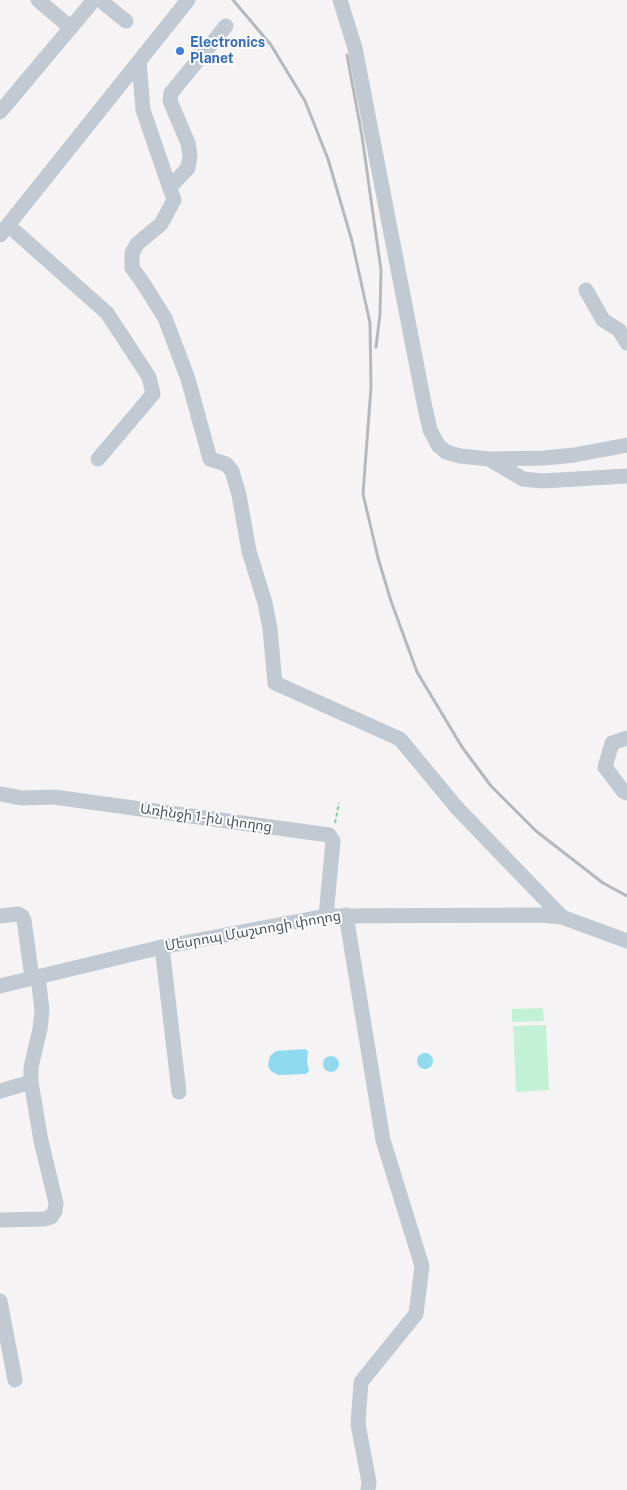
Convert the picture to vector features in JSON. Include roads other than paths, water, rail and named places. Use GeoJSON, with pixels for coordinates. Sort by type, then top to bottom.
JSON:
{"type":"FeatureCollection","features":[{"type":"Feature","properties":{"kind":"street"},"geometry":{"type":"LineString","coordinates":[[38,0],[71,28]]}},
{"type":"Feature","properties":{"kind":"street"},"geometry":{"type":"LineString","coordinates":[[0,112],[94,0]]}},
{"type":"Feature","properties":{"kind":"street"},"geometry":{"type":"LineString","coordinates":[[102,0],[126,21]]}},
{"type":"Feature","properties":{"kind":"street"},"geometry":{"type":"LineString","coordinates":[[340,0],[355,48],[430,430],[438,445],[446,452],[460,456],[489,458],[545,458],[574,455],[627,445]]}},
{"type":"Feature","properties":{"kind":"street"},"geometry":{"type":"LineString","coordinates":[[98,459],[153,394],[149,377],[107,313],[4,230],[187,1]]}},
{"type":"Feature","properties":{"kind":"street"},"geometry":{"type":"LineString","coordinates":[[170,187],[188,168],[190,155],[188,143],[170,101],[171,93],[226,26]]}},
{"type":"Feature","properties":{"kind":"street"},"geometry":{"type":"LineString","coordinates":[[139,61],[143,110],[174,200],[161,224],[137,244],[132,253],[132,268],[165,318],[188,379],[210,460],[226,464],[232,470],[240,496],[249,552],[265,603],[276,683],[400,739],[457,808],[562,917]]}},
{"type":"Feature","properties":{"kind":"street"},"geometry":{"type":"LineString","coordinates":[[586,290],[603,320],[619,330],[627,343]]}},
{"type":"Feature","properties":{"kind":"street"},"geometry":{"type":"LineString","coordinates":[[489,458],[523,479],[542,481],[627,476]]}},
{"type":"Feature","properties":{"kind":"street"},"geometry":{"type":"LineString","coordinates":[[627,738],[612,743],[605,767],[627,793]]}},
{"type":"Feature","properties":{"kind":"street","name":"Առինջի 1-ին փողոց"},"geometry":{"type":"LineString","coordinates":[[0,794],[22,798],[54,797],[329,835],[333,842],[326,916]]}},
{"type":"Feature","properties":{"kind":"street"},"geometry":{"type":"LineString","coordinates":[[0,916],[18,914],[24,920],[42,1010],[40,1029],[31,1067],[31,1082],[41,1141],[56,1203],[55,1211],[51,1217],[44,1219],[0,1220]]}},
{"type":"Feature","properties":{"kind":"street"},"geometry":{"type":"LineString","coordinates":[[346,915],[383,1140],[422,1266],[416,1314],[361,1382],[358,1424],[369,1482],[368,1490]]}},
{"type":"Feature","properties":{"kind":"street","name":"Մեսրոպ Մաշտոցի փողոց"},"geometry":{"type":"LineString","coordinates":[[0,986],[162,947],[326,916],[540,915],[562,917],[627,941]]}},
{"type":"Feature","properties":{"kind":"street"},"geometry":{"type":"LineString","coordinates":[[162,947],[179,1092]]}},
{"type":"Feature","properties":{"kind":"street"},"geometry":{"type":"LineString","coordinates":[[0,1090],[31,1082]]}},
{"type":"Feature","properties":{"kind":"street"},"geometry":{"type":"LineString","coordinates":[[0,1301],[15,1380]]}},
{"type":"Feature","properties":{"kind":"water"},"geometry":{"type":"Polygon","coordinates":[[[305,1049],[308,1051],[307,1062],[309,1071],[306,1074],[278,1075],[269,1068],[270,1056],[276,1051],[305,1049]]]}},
{"type":"Feature","properties":{"kind":"water"},"geometry":{"type":"Polygon","coordinates":[[[422,1053],[428,1053],[433,1058],[431,1067],[422,1069],[417,1064],[417,1058],[422,1053]]]}},
{"type":"Feature","properties":{"kind":"water"},"geometry":{"type":"Polygon","coordinates":[[[328,1056],[334,1056],[339,1061],[337,1070],[328,1072],[323,1067],[323,1061],[328,1056]]]}},
{"type":"Feature","properties":{"kind":"railway"},"geometry":{"type":"LineString","coordinates":[[233,0],[271,45],[305,101],[328,159],[352,241],[370,323],[371,387],[363,494],[378,558],[391,601],[417,672],[462,747],[491,786],[536,831],[603,883],[627,896]]}},
{"type":"Feature","properties":{"kind":"railway"},"geometry":{"type":"LineString","coordinates":[[347,55],[362,136],[381,270],[380,314],[376,347]]}},
{"type":"Feature","properties":{"kind":"place","name":"Electronics Planet"},"geometry":{"type":"Point","coordinates":[180,51]}}]}
